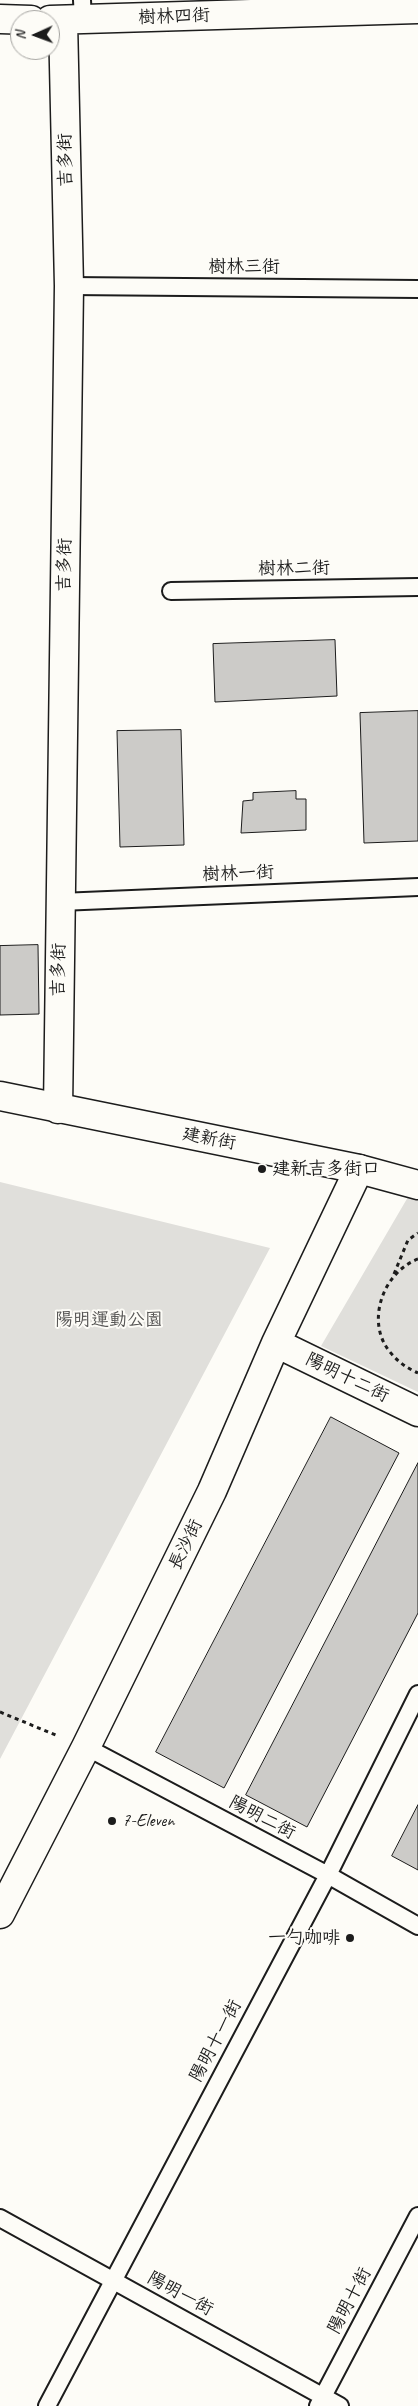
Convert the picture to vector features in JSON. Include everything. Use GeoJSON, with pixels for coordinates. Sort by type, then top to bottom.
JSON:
{"type":"FeatureCollection","features":[{"type":"Feature","properties":{"kind":"street","name":"樹林四街"},"geometry":{"type":"LineString","coordinates":[[69,15],[418,9]]}},
{"type":"Feature","properties":{"kind":"street","name":"吉多街"},"geometry":{"type":"LineString","coordinates":[[58,1109],[69,286],[69,15]]}},
{"type":"Feature","properties":{"kind":"street","name":"建新街"},"geometry":{"type":"LineString","coordinates":[[0,1096],[359,1169],[418,1185]]}},
{"type":"Feature","properties":{"kind":"street","name":"長沙街"},"geometry":{"type":"LineString","coordinates":[[0,1914],[86,1748],[212,1491],[276,1343],[359,1169]]}},
{"type":"Feature","properties":{"kind":"street","name":"陽明十二街"},"geometry":{"type":"LineString","coordinates":[[276,1343],[418,1412]]}},
{"type":"Feature","properties":{"kind":"lane","name":"樹林三街"},"geometry":{"type":"LineString","coordinates":[[69,286],[418,289]]}},
{"type":"Feature","properties":{"kind":"lane","name":"樹林二街"},"geometry":{"type":"LineString","coordinates":[[170,591],[418,587]]}},
{"type":"Feature","properties":{"kind":"lane","name":"樹林一街"},"geometry":{"type":"LineString","coordinates":[[60,902],[418,887]]}},
{"type":"Feature","properties":{"kind":"lane","name":"陽明十一街"},"geometry":{"type":"LineString","coordinates":[[47,2406],[328,1875],[418,1694]]}},
{"type":"Feature","properties":{"kind":"lane","name":"陽明二街"},"geometry":{"type":"LineString","coordinates":[[86,1748],[328,1875],[418,1926]]}},
{"type":"Feature","properties":{"kind":"lane","name":"陽明十街"},"geometry":{"type":"LineString","coordinates":[[321,2401],[418,2216]]}},
{"type":"Feature","properties":{"kind":"lane","name":"陽明一街"},"geometry":{"type":"LineString","coordinates":[[0,2218],[112,2280],[321,2401],[340,2406]]}},
{"type":"Feature","properties":{"kind":"path"},"geometry":{"type":"LineString","coordinates":[[418,1233],[408,1240],[381,1300],[378,1313],[380,1333],[389,1351],[404,1366],[418,1373]]}},
{"type":"Feature","properties":{"kind":"path"},"geometry":{"type":"LineString","coordinates":[[393,1276],[409,1262],[418,1259]]}},
{"type":"Feature","properties":{"kind":"path"},"geometry":{"type":"LineString","coordinates":[[0,1712],[86,1748]]}},
{"type":"Feature","properties":{"kind":"green space","name":"陽明運動公園"},"geometry":{"type":"Polygon","coordinates":[[[0,1182],[270,1248],[0,1759],[0,1182]]]}},
{"type":"Feature","properties":{"kind":"green space"},"geometry":{"type":"Polygon","coordinates":[[[408,1197],[418,1199],[418,1392],[321,1346],[408,1197]]]}},
{"type":"Feature","properties":{"kind":"building"},"geometry":{"type":"Polygon","coordinates":[[[335,640],[337,696],[215,702],[213,644],[335,640]]]}},
{"type":"Feature","properties":{"kind":"building"},"geometry":{"type":"Polygon","coordinates":[[[418,711],[418,841],[364,843],[360,713],[418,711]]]}},
{"type":"Feature","properties":{"kind":"building"},"geometry":{"type":"Polygon","coordinates":[[[181,730],[184,845],[120,847],[117,731],[181,730]]]}},
{"type":"Feature","properties":{"kind":"building"},"geometry":{"type":"Polygon","coordinates":[[[296,791],[296,799],[306,799],[306,830],[241,833],[243,801],[253,800],[253,793],[296,791]]]}},
{"type":"Feature","properties":{"kind":"building"},"geometry":{"type":"Polygon","coordinates":[[[38,945],[39,1014],[0,1015],[0,946],[38,945]]]}},
{"type":"Feature","properties":{"kind":"building"},"geometry":{"type":"Polygon","coordinates":[[[331,1417],[399,1453],[224,1788],[156,1752],[331,1417]]]}},
{"type":"Feature","properties":{"kind":"building"},"geometry":{"type":"Polygon","coordinates":[[[418,1463],[418,1613],[307,1827],[246,1795],[418,1463]]]}},
{"type":"Feature","properties":{"kind":"building"},"geometry":{"type":"Polygon","coordinates":[[[418,1805],[418,1870],[392,1856],[418,1805]]]}},
{"type":"Feature","properties":{"kind":"place","name":"建新吉多街口"},"geometry":{"type":"Point","coordinates":[262,1169]}},
{"type":"Feature","properties":{"kind":"place","name":"7-Eleven"},"geometry":{"type":"Point","coordinates":[112,1821]}},
{"type":"Feature","properties":{"kind":"place","name":"一勺咖啡"},"geometry":{"type":"Point","coordinates":[350,1938]}}]}
